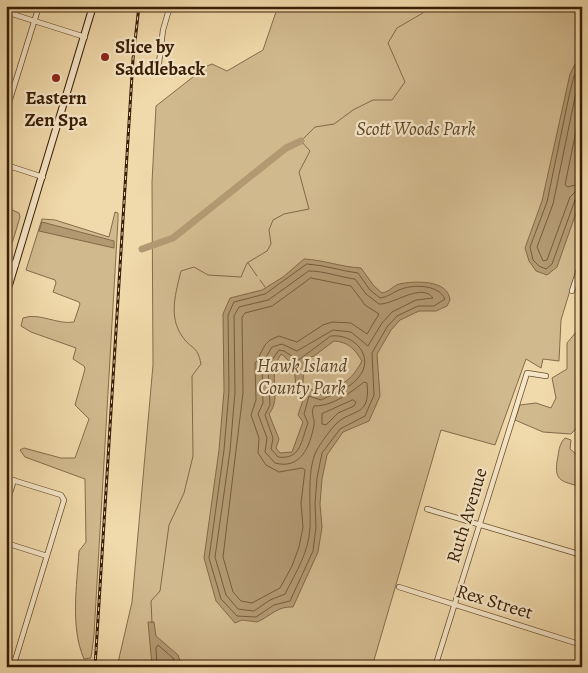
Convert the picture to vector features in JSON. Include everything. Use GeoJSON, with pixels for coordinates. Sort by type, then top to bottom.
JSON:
{"type":"FeatureCollection","features":[{"type":"Feature","properties":{"kind":"main road"},"geometry":{"type":"LineString","coordinates":[[6,295],[93,6]]}},
{"type":"Feature","properties":{"kind":"street"},"geometry":{"type":"LineString","coordinates":[[6,112],[39,6]]}},
{"type":"Feature","properties":{"kind":"street"},"geometry":{"type":"LineString","coordinates":[[159,64],[163,30],[170,6]]}},
{"type":"Feature","properties":{"kind":"street"},"geometry":{"type":"LineString","coordinates":[[6,12],[85,37]]}},
{"type":"Feature","properties":{"kind":"street"},"geometry":{"type":"LineString","coordinates":[[6,165],[42,178]]}},
{"type":"Feature","properties":{"kind":"street"},"geometry":{"type":"LineString","coordinates":[[572,291],[582,261]]}},
{"type":"Feature","properties":{"kind":"street"},"geometry":{"type":"LineString","coordinates":[[6,262],[16,264]]}},
{"type":"Feature","properties":{"kind":"street","name":"Ruth Avenue"},"geometry":{"type":"LineString","coordinates":[[435,667],[527,373],[546,376]]}},
{"type":"Feature","properties":{"kind":"street"},"geometry":{"type":"LineString","coordinates":[[6,478],[64,496],[13,667]]}},
{"type":"Feature","properties":{"kind":"street"},"geometry":{"type":"LineString","coordinates":[[6,505],[14,480]]}},
{"type":"Feature","properties":{"kind":"street"},"geometry":{"type":"LineString","coordinates":[[427,509],[582,556]]}},
{"type":"Feature","properties":{"kind":"street"},"geometry":{"type":"LineString","coordinates":[[6,543],[47,556]]}},
{"type":"Feature","properties":{"kind":"street","name":"Rex Street"},"geometry":{"type":"LineString","coordinates":[[399,587],[582,645]]}},
{"type":"Feature","properties":{"kind":"green space","name":"Hawk Island County Park"},"geometry":{"type":"Polygon","coordinates":[[[278,6],[582,6],[582,251],[561,320],[559,361],[543,359],[541,368],[526,359],[495,445],[441,430],[372,667],[117,667],[132,602],[153,365],[152,182],[156,106],[207,66],[212,64],[227,71],[263,50],[278,6]]]}},
{"type":"Feature","properties":{"kind":"green space"},"geometry":{"type":"Polygon","coordinates":[[[6,207],[19,213],[20,217],[8,257],[6,256],[6,207]]]}},
{"type":"Feature","properties":{"kind":"green space"},"geometry":{"type":"Polygon","coordinates":[[[115,212],[118,213],[118,220],[94,635],[91,658],[84,659],[77,633],[76,592],[79,551],[86,542],[85,479],[25,457],[20,450],[24,448],[61,458],[75,458],[89,419],[75,405],[85,369],[84,366],[73,359],[76,348],[31,332],[21,326],[23,318],[29,317],[74,322],[80,304],[53,292],[55,280],[26,270],[42,219],[55,220],[109,237],[115,212]]]}},
{"type":"Feature","properties":{"kind":"green space"},"geometry":{"type":"Polygon","coordinates":[[[582,325],[582,422],[571,434],[543,432],[515,420],[520,405],[536,403],[551,408],[556,398],[552,378],[567,369],[567,343],[582,325]]]}},
{"type":"Feature","properties":{"kind":"green space"},"geometry":{"type":"Polygon","coordinates":[[[565,438],[571,440],[570,449],[582,459],[582,487],[563,481],[558,475],[559,451],[565,438]]]}},
{"type":"Feature","properties":{"kind":"water"},"geometry":{"type":"Polygon","coordinates":[[[582,62],[582,196],[557,267],[547,275],[536,271],[529,261],[525,248],[542,201],[570,74],[575,64],[582,62]]]}},
{"type":"Feature","properties":{"kind":"water"},"geometry":{"type":"Polygon","coordinates":[[[42,222],[114,241],[114,248],[39,231],[42,222]]]}},
{"type":"Feature","properties":{"kind":"water"},"geometry":{"type":"Polygon","coordinates":[[[304,259],[361,268],[374,286],[382,293],[399,284],[421,282],[443,288],[448,293],[450,300],[447,306],[436,311],[419,311],[400,320],[391,330],[377,354],[380,396],[369,421],[343,432],[327,455],[322,479],[320,504],[322,527],[318,552],[293,607],[278,610],[257,622],[242,620],[235,623],[216,601],[204,558],[219,450],[224,391],[223,314],[230,298],[262,290],[283,277],[304,259]],[[334,341],[314,356],[304,359],[303,383],[319,395],[349,379],[362,361],[350,347],[334,341]],[[281,354],[275,371],[275,400],[269,414],[279,439],[276,448],[280,453],[292,452],[303,422],[298,415],[303,400],[296,392],[294,370],[290,362],[281,354]]]}},
{"type":"Feature","properties":{"kind":"water"},"geometry":{"type":"Polygon","coordinates":[[[148,622],[154,622],[156,636],[178,655],[182,667],[154,667],[152,665],[148,622]]]}},
{"type":"Feature","properties":{"kind":"waterway"},"geometry":{"type":"LineString","coordinates":[[152,623],[151,601],[160,591],[169,525],[184,493],[193,456],[192,376],[201,364],[198,353],[182,336],[175,320],[174,304],[181,271],[194,267],[208,275],[241,277],[247,263],[267,251],[271,244],[269,230],[273,220],[284,214],[309,209],[299,172],[310,151],[301,141],[315,127],[334,124],[353,110],[373,100],[392,100],[405,82],[388,43],[397,28],[435,6]]}},
{"type":"Feature","properties":{"kind":"waterway"},"geometry":{"type":"LineString","coordinates":[[142,249],[173,238],[286,148],[301,141]]}},
{"type":"Feature","properties":{"kind":"waterway"},"geometry":{"type":"LineString","coordinates":[[248,263],[257,276]]}},
{"type":"Feature","properties":{"kind":"waterway"},"geometry":{"type":"LineString","coordinates":[[260,280],[265,287]]}},
{"type":"Feature","properties":{"kind":"railway"},"geometry":{"type":"LineString","coordinates":[[95,667],[133,59],[139,6]]}},
{"type":"Feature","properties":{"kind":"place","name":"Slice by Saddleback"},"geometry":{"type":"Point","coordinates":[105,57]}},
{"type":"Feature","properties":{"kind":"place","name":"Eastern Zen Spa"},"geometry":{"type":"Point","coordinates":[56,78]}},
{"type":"Feature","properties":{"kind":"park label","name":"Scott Woods Park"},"geometry":{"type":"Point","coordinates":[416,128]}}]}
